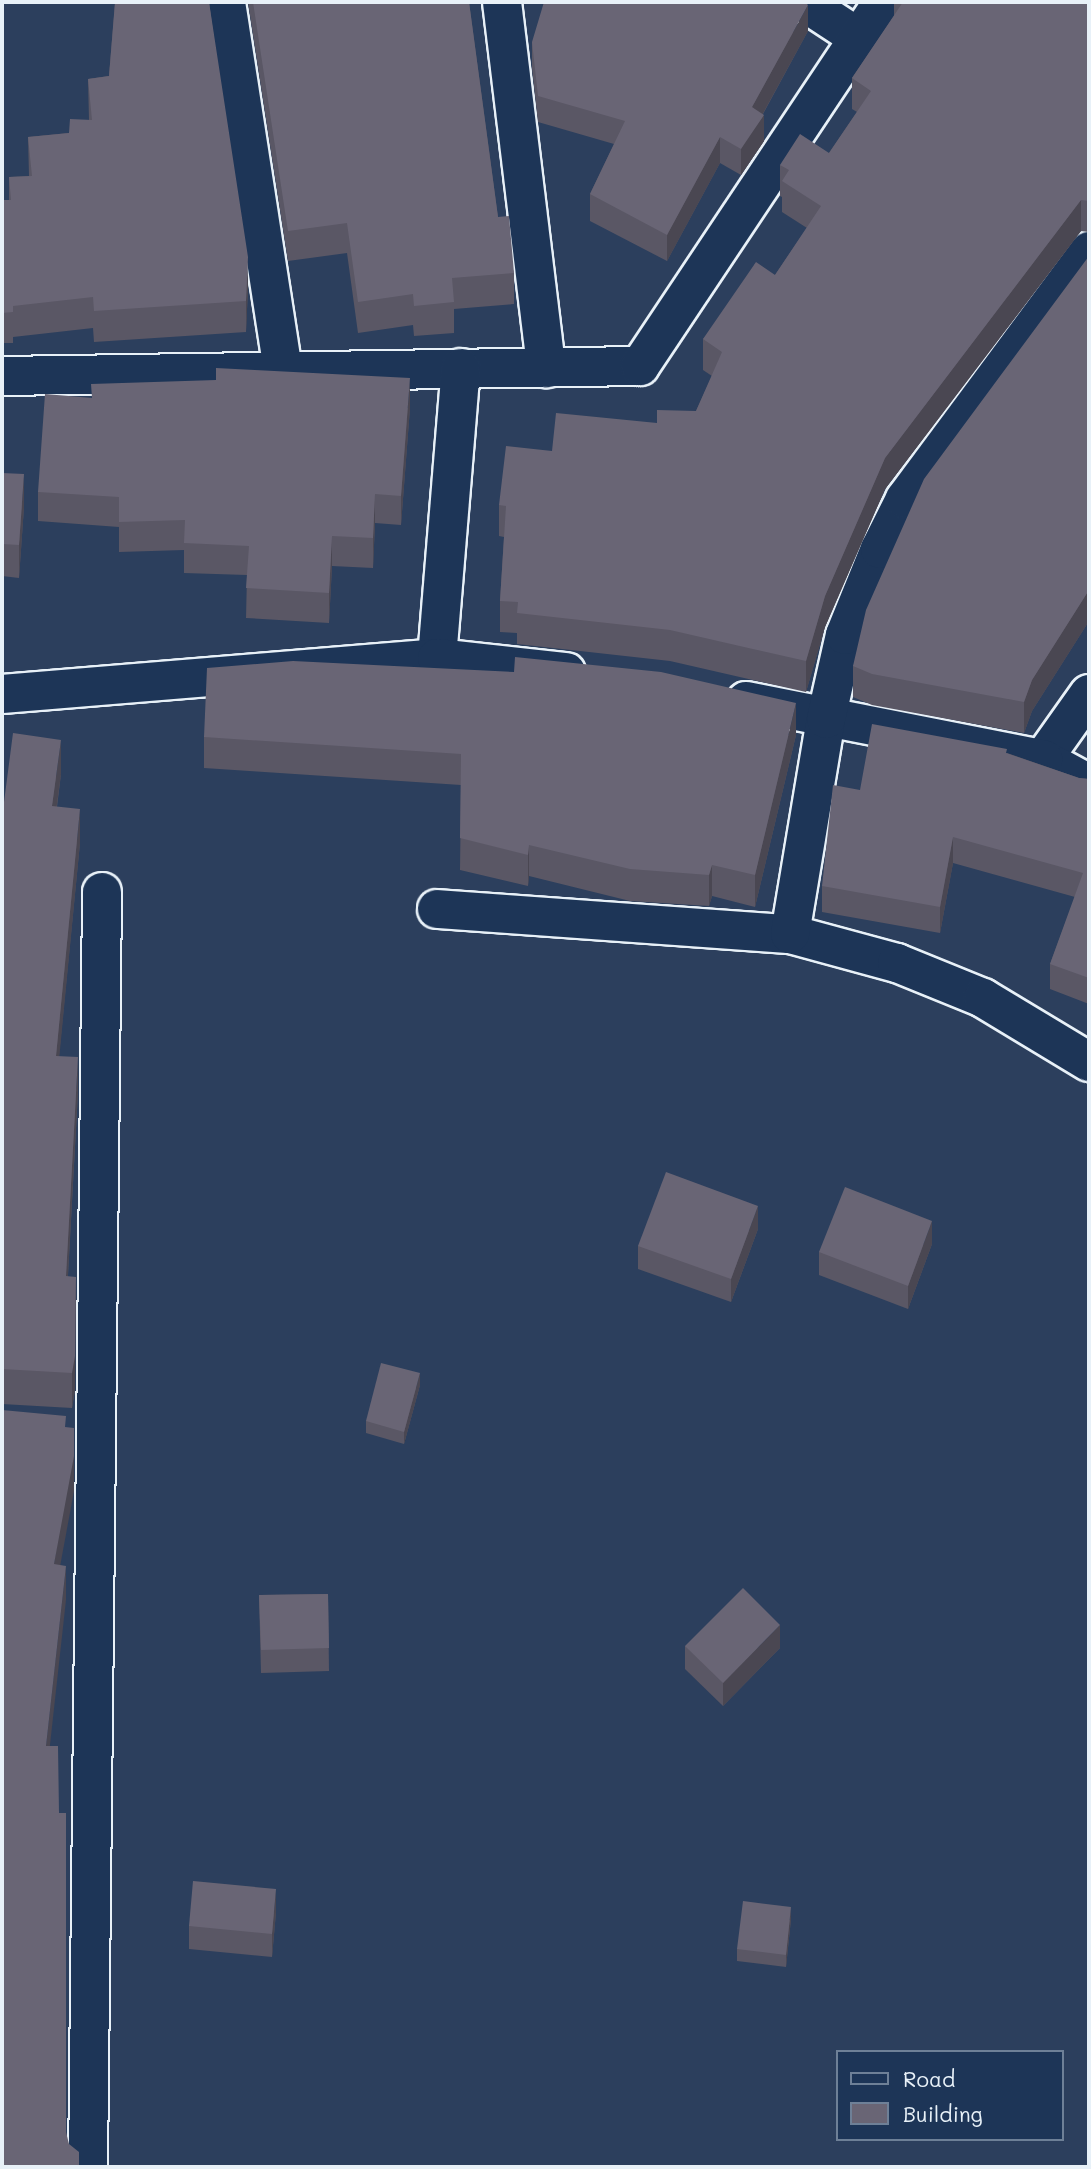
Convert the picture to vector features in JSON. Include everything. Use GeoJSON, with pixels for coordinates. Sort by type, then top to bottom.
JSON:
{"type":"FeatureCollection","features":[{"type":"Feature","properties":{"kind":"street"},"geometry":{"type":"LineString","coordinates":[[226,2],[283,372]]}},
{"type":"Feature","properties":{"kind":"street"},"geometry":{"type":"LineString","coordinates":[[502,2],[546,368]]}},
{"type":"Feature","properties":{"kind":"street"},"geometry":{"type":"LineString","coordinates":[[804,2],[859,38]]}},
{"type":"Feature","properties":{"kind":"street"},"geometry":{"type":"LineString","coordinates":[[2,376],[640,366],[883,2]]}},
{"type":"Feature","properties":{"kind":"street"},"geometry":{"type":"LineString","coordinates":[[790,934],[826,719],[845,635],[905,499],[1089,251]]}},
{"type":"Feature","properties":{"kind":"street"},"geometry":{"type":"LineString","coordinates":[[437,658],[461,368]]}},
{"type":"Feature","properties":{"kind":"street"},"geometry":{"type":"LineString","coordinates":[[2,694],[437,658],[598,675]]}},
{"type":"Feature","properties":{"kind":"street"},"geometry":{"type":"LineString","coordinates":[[706,692],[826,719],[1043,759],[1089,784]]}},
{"type":"Feature","properties":{"kind":"street"},"geometry":{"type":"LineString","coordinates":[[1043,759],[1089,694]]}},
{"type":"Feature","properties":{"kind":"street"},"geometry":{"type":"LineString","coordinates":[[88,2167],[102,892]]}},
{"type":"Feature","properties":{"kind":"street"},"geometry":{"type":"LineString","coordinates":[[437,909],[790,934],[897,963],[983,998],[1089,1062]]}},
{"type":"Feature","properties":{"kind":"street"},"geometry":{"type":"LineString","coordinates":[[56,1428],[97,1431]]}},
{"type":"Feature","properties":{"kind":"building"},"geometry":{"type":"Polygon","coordinates":[[[115,2],[209,2],[248,257],[246,301],[94,311],[93,297],[13,306],[13,312],[2,313],[2,200],[11,200],[9,177],[32,176],[28,137],[69,133],[70,119],[92,120],[88,79],[109,76],[115,2]]]}},
{"type":"Feature","properties":{"kind":"building"},"geometry":{"type":"Polygon","coordinates":[[[253,2],[469,2],[498,217],[509,216],[514,273],[452,278],[454,302],[414,306],[413,294],[358,302],[347,223],[288,231],[253,2]]]}},
{"type":"Feature","properties":{"kind":"building"},"geometry":{"type":"Polygon","coordinates":[[[544,2],[805,2],[808,5],[752,107],[764,115],[741,149],[720,137],[667,235],[590,194],[625,121],[538,96],[532,42],[544,2]]]}},
{"type":"Feature","properties":{"kind":"building"},"geometry":{"type":"Polygon","coordinates":[[[903,2],[1089,2],[1089,201],[1081,200],[885,458],[825,596],[806,661],[670,630],[517,613],[518,602],[500,601],[506,506],[499,505],[506,446],[552,451],[556,413],[657,423],[657,410],[696,411],[722,352],[703,339],[756,262],[775,275],[821,206],[782,181],[789,170],[780,165],[800,134],[829,153],[871,91],[852,78],[903,2]]]}},
{"type":"Feature","properties":{"kind":"building"},"geometry":{"type":"Polygon","coordinates":[[[1089,256],[1089,590],[1032,680],[1024,702],[872,674],[853,666],[866,610],[924,479],[1089,256]]]}},
{"type":"Feature","properties":{"kind":"building"},"geometry":{"type":"Polygon","coordinates":[[[216,368],[410,378],[401,496],[375,494],[373,538],[332,536],[329,593],[246,588],[249,546],[184,543],[185,520],[119,522],[119,497],[38,492],[45,394],[92,398],[91,384],[216,380],[216,368]]]}},
{"type":"Feature","properties":{"kind":"building"},"geometry":{"type":"Polygon","coordinates":[[[2,473],[24,474],[19,545],[2,544],[2,473]]]}},
{"type":"Feature","properties":{"kind":"building"},"geometry":{"type":"Polygon","coordinates":[[[515,657],[661,672],[796,703],[755,875],[712,865],[709,875],[630,869],[529,845],[528,855],[460,838],[461,754],[204,737],[207,668],[293,661],[514,672],[515,657]]]}},
{"type":"Feature","properties":{"kind":"building"},"geometry":{"type":"Polygon","coordinates":[[[872,724],[1007,749],[1006,753],[1089,779],[1089,978],[1050,964],[1083,873],[953,837],[940,907],[822,886],[833,785],[860,790],[872,724]]]}},
{"type":"Feature","properties":{"kind":"building"},"geometry":{"type":"Polygon","coordinates":[[[13,733],[61,740],[52,806],[80,809],[56,1056],[78,1057],[66,1276],[76,1277],[75,1356],[72,1373],[2,1369],[2,802],[13,733]]]}},
{"type":"Feature","properties":{"kind":"building"},"geometry":{"type":"Polygon","coordinates":[[[666,1172],[758,1206],[731,1279],[638,1246],[666,1172]]]}},
{"type":"Feature","properties":{"kind":"building"},"geometry":{"type":"Polygon","coordinates":[[[845,1187],[932,1221],[908,1286],[819,1252],[845,1187]]]}},
{"type":"Feature","properties":{"kind":"building"},"geometry":{"type":"Polygon","coordinates":[[[381,1363],[420,1373],[404,1432],[366,1421],[381,1363]]]}},
{"type":"Feature","properties":{"kind":"building"},"geometry":{"type":"Polygon","coordinates":[[[2,1410],[66,1416],[65,1427],[74,1428],[74,1456],[54,1564],[66,1566],[46,1746],[58,1746],[59,1813],[66,1813],[66,2132],[69,2144],[79,2152],[79,2167],[2,2167],[2,1410]]]}},
{"type":"Feature","properties":{"kind":"building"},"geometry":{"type":"Polygon","coordinates":[[[743,1588],[780,1625],[723,1683],[685,1646],[743,1588]]]}},
{"type":"Feature","properties":{"kind":"building"},"geometry":{"type":"Polygon","coordinates":[[[328,1594],[329,1648],[261,1650],[259,1595],[328,1594]]]}},
{"type":"Feature","properties":{"kind":"building"},"geometry":{"type":"Polygon","coordinates":[[[193,1881],[276,1889],[272,1934],[189,1926],[193,1881]]]}},
{"type":"Feature","properties":{"kind":"building"},"geometry":{"type":"Polygon","coordinates":[[[743,1901],[791,1907],[786,1955],[737,1949],[743,1901]]]}}]}
